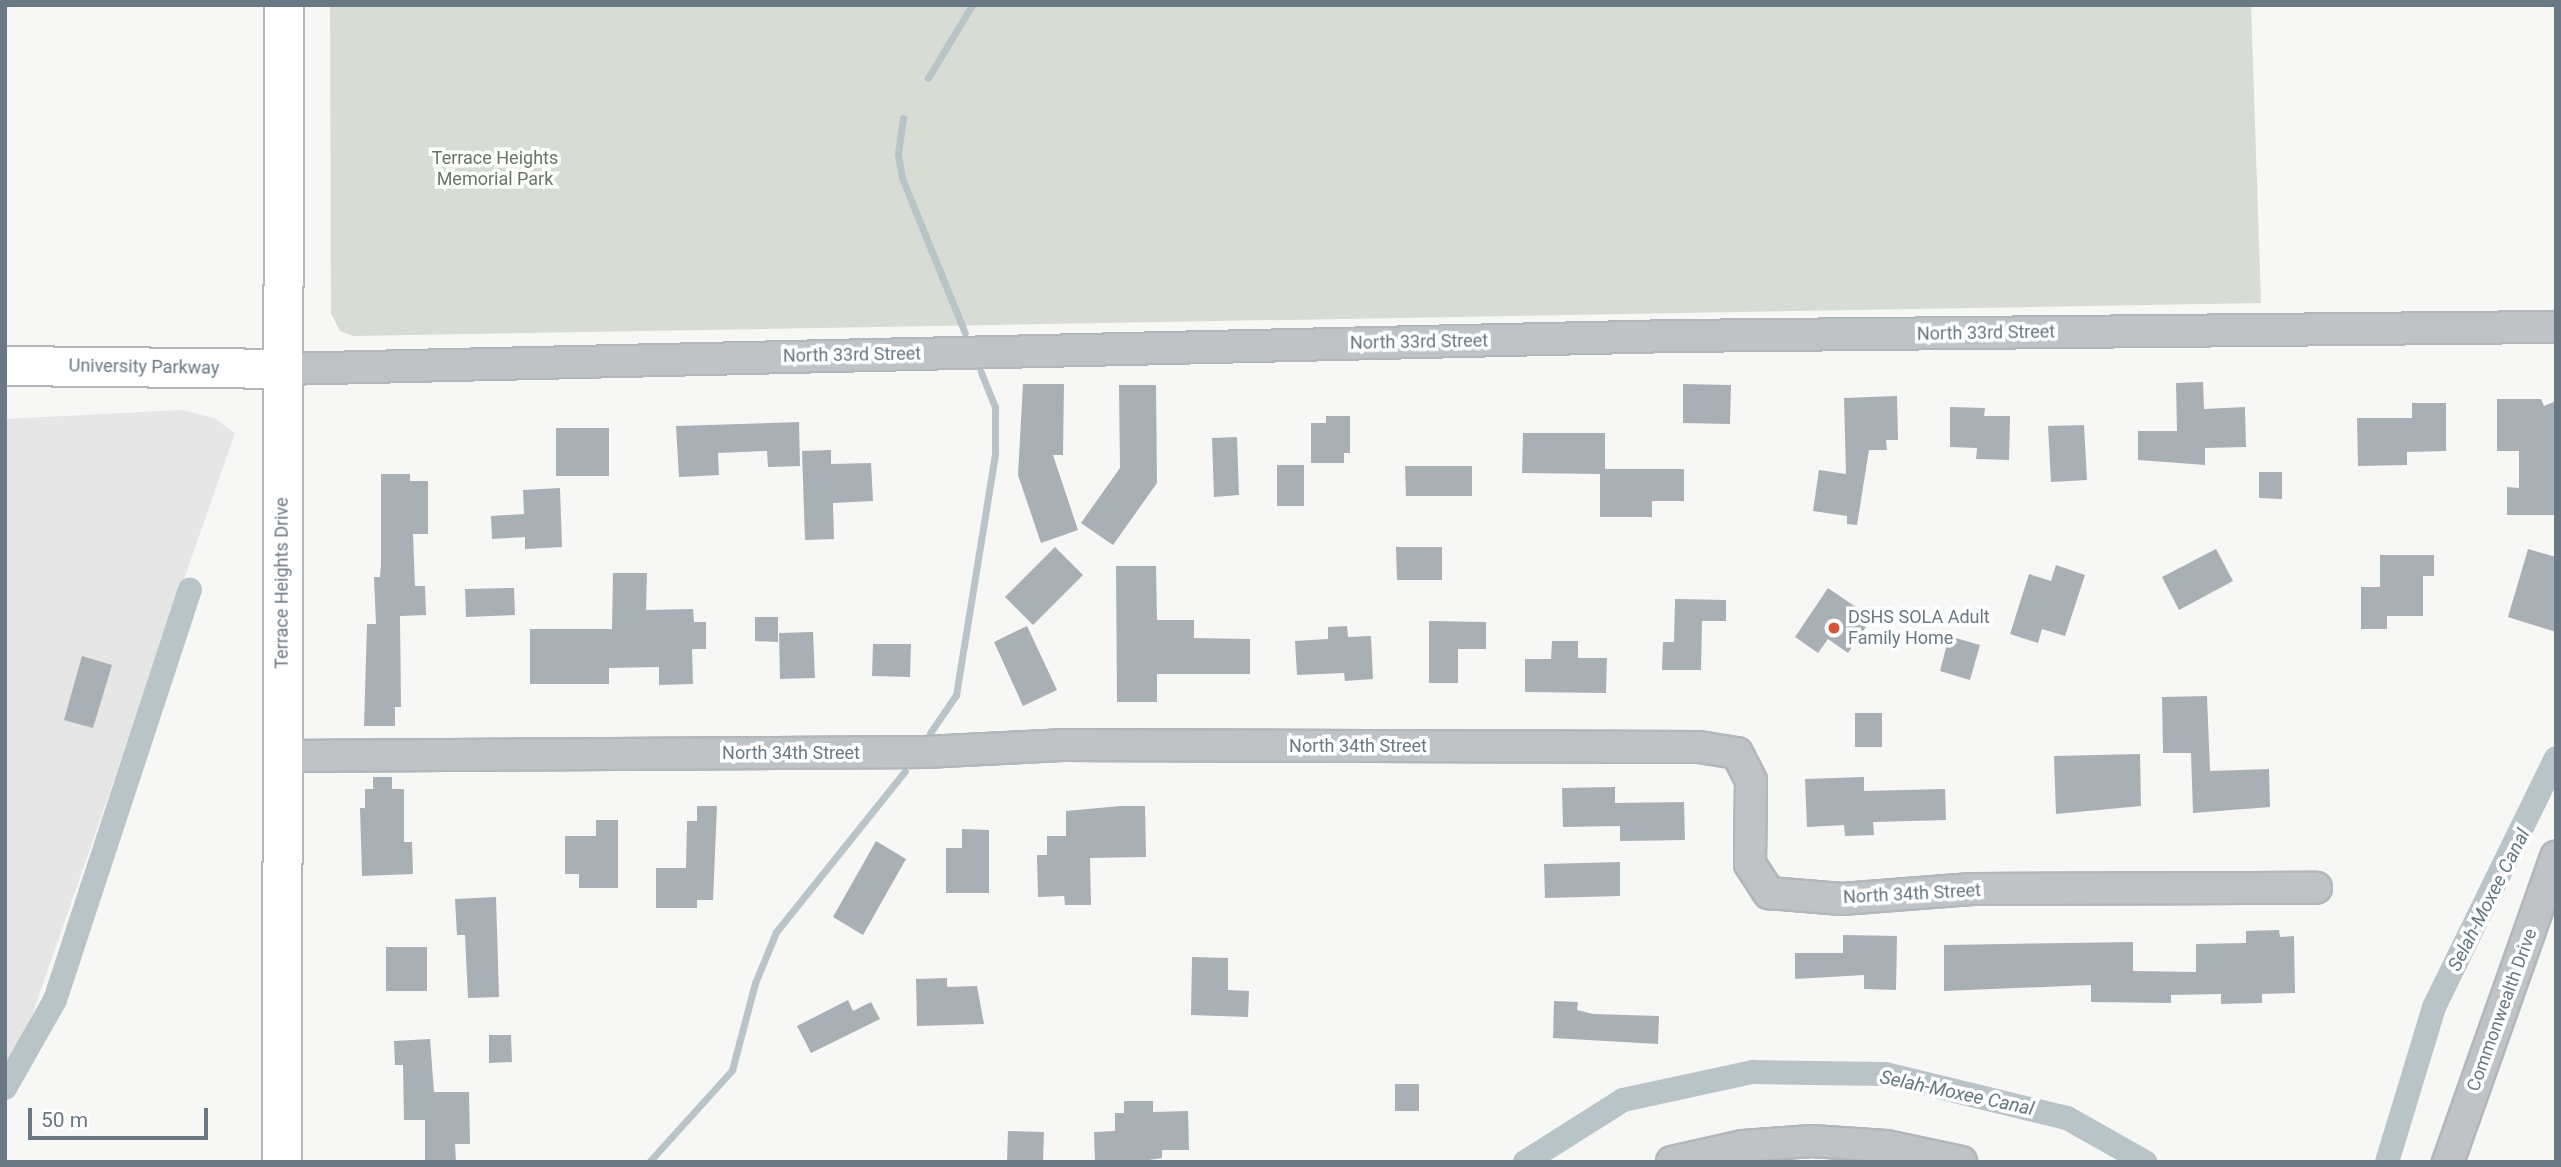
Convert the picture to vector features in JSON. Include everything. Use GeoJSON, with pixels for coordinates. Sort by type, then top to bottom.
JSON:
{"type":"FeatureCollection","features":[{"type":"Feature","properties":{"kind":"main road","name":"Terrace Heights Drive"},"geometry":{"type":"LineString","coordinates":[[282,1162],[284,5]]}},
{"type":"Feature","properties":{"kind":"main road","name":"University Parkway"},"geometry":{"type":"LineString","coordinates":[[5,366],[283,369]]}},
{"type":"Feature","properties":{"kind":"street","name":"North 33rd Street"},"geometry":{"type":"LineString","coordinates":[[283,369],[1675,336],[2556,327]]}},
{"type":"Feature","properties":{"kind":"street","name":"North 34th Street"},"geometry":{"type":"LineString","coordinates":[[282,756],[925,752],[1061,745],[1699,747],[1737,753],[1751,780],[1750,864],[1769,893],[1842,899],[1972,889],[2316,888]]}},
{"type":"Feature","properties":{"kind":"street","name":"Commonwealth Drive"},"geometry":{"type":"LineString","coordinates":[[2448,1162],[2556,857]]}},
{"type":"Feature","properties":{"kind":"street"},"geometry":{"type":"LineString","coordinates":[[1672,1162],[1743,1146],[1812,1141],[1886,1146],[1961,1162]]}},
{"type":"Feature","properties":{"kind":"shaded area"},"geometry":{"type":"Polygon","coordinates":[[[182,410],[214,418],[235,433],[22,1044],[5,1072],[5,419],[182,410]]]}},
{"type":"Feature","properties":{"kind":"green space","name":"Terrace Heights Memorial Park"},"geometry":{"type":"Polygon","coordinates":[[[330,5],[2251,5],[2261,303],[353,336],[340,331],[331,313],[330,5]]]}},
{"type":"Feature","properties":{"kind":"building"},"geometry":{"type":"Polygon","coordinates":[[[2203,382],[2204,409],[2245,407],[2246,447],[2205,448],[2205,465],[2138,460],[2138,431],[2177,431],[2176,383],[2203,382]]]}},
{"type":"Feature","properties":{"kind":"building"},"geometry":{"type":"Polygon","coordinates":[[[1023,384],[1064,384],[1063,455],[1053,455],[1078,530],[1041,543],[1018,475],[1023,384]]]}},
{"type":"Feature","properties":{"kind":"building"},"geometry":{"type":"Polygon","coordinates":[[[1683,384],[1731,385],[1730,424],[1683,423],[1683,384]]]}},
{"type":"Feature","properties":{"kind":"building"},"geometry":{"type":"Polygon","coordinates":[[[1119,385],[1156,385],[1157,483],[1113,545],[1081,523],[1120,468],[1119,385]]]}},
{"type":"Feature","properties":{"kind":"building"},"geometry":{"type":"Polygon","coordinates":[[[1897,396],[1898,440],[1886,440],[1887,450],[1869,450],[1857,525],[1847,524],[1847,516],[1813,511],[1819,470],[1846,474],[1844,398],[1897,396]]]}},
{"type":"Feature","properties":{"kind":"building"},"geometry":{"type":"Polygon","coordinates":[[[2497,399],[2541,399],[2544,406],[2556,401],[2556,515],[2507,515],[2507,487],[2519,488],[2519,451],[2497,451],[2497,399]]]}},
{"type":"Feature","properties":{"kind":"building"},"geometry":{"type":"Polygon","coordinates":[[[2412,403],[2446,403],[2446,451],[2407,452],[2407,465],[2358,466],[2357,418],[2412,418],[2412,403]]]}},
{"type":"Feature","properties":{"kind":"building"},"geometry":{"type":"Polygon","coordinates":[[[1950,407],[1985,408],[1984,416],[2010,416],[2009,460],[1976,459],[1977,448],[1950,447],[1950,407]]]}},
{"type":"Feature","properties":{"kind":"building"},"geometry":{"type":"Polygon","coordinates":[[[1326,416],[1350,416],[1350,453],[1344,453],[1344,463],[1311,463],[1311,423],[1326,423],[1326,416]]]}},
{"type":"Feature","properties":{"kind":"building"},"geometry":{"type":"Polygon","coordinates":[[[799,422],[800,466],[768,467],[767,451],[718,453],[719,475],[679,477],[676,426],[799,422]]]}},
{"type":"Feature","properties":{"kind":"building"},"geometry":{"type":"Polygon","coordinates":[[[2084,425],[2087,480],[2051,482],[2048,426],[2084,425]]]}},
{"type":"Feature","properties":{"kind":"building"},"geometry":{"type":"Polygon","coordinates":[[[556,428],[609,428],[609,476],[556,476],[556,428]]]}},
{"type":"Feature","properties":{"kind":"building"},"geometry":{"type":"Polygon","coordinates":[[[1523,433],[1605,433],[1605,469],[1684,469],[1684,501],[1652,501],[1652,517],[1600,517],[1600,474],[1522,473],[1523,433]]]}},
{"type":"Feature","properties":{"kind":"building"},"geometry":{"type":"Polygon","coordinates":[[[1237,437],[1239,495],[1214,497],[1212,438],[1237,437]]]}},
{"type":"Feature","properties":{"kind":"building"},"geometry":{"type":"Polygon","coordinates":[[[831,450],[831,464],[871,463],[873,501],[833,503],[834,539],[805,540],[802,451],[831,450]]]}},
{"type":"Feature","properties":{"kind":"building"},"geometry":{"type":"Polygon","coordinates":[[[1277,465],[1304,465],[1304,506],[1277,506],[1277,465]]]}},
{"type":"Feature","properties":{"kind":"building"},"geometry":{"type":"Polygon","coordinates":[[[1405,466],[1472,466],[1472,496],[1406,496],[1405,466]]]}},
{"type":"Feature","properties":{"kind":"building"},"geometry":{"type":"Polygon","coordinates":[[[2259,472],[2282,472],[2282,499],[2259,498],[2259,472]]]}},
{"type":"Feature","properties":{"kind":"building"},"geometry":{"type":"Polygon","coordinates":[[[381,474],[410,474],[410,481],[428,481],[428,534],[413,534],[415,586],[425,586],[426,615],[400,616],[401,707],[395,707],[395,726],[364,726],[367,624],[376,624],[374,577],[380,577],[381,565],[381,474]]]}},
{"type":"Feature","properties":{"kind":"building"},"geometry":{"type":"Polygon","coordinates":[[[560,488],[562,547],[525,549],[525,537],[492,539],[491,516],[524,514],[523,490],[560,488]]]}},
{"type":"Feature","properties":{"kind":"building"},"geometry":{"type":"Polygon","coordinates":[[[1055,547],[1083,575],[1033,625],[1005,597],[1055,547]]]}},
{"type":"Feature","properties":{"kind":"building"},"geometry":{"type":"Polygon","coordinates":[[[1396,547],[1442,547],[1442,580],[1397,580],[1396,547]]]}},
{"type":"Feature","properties":{"kind":"building"},"geometry":{"type":"Polygon","coordinates":[[[2216,549],[2233,581],[2179,610],[2162,577],[2216,549]]]}},
{"type":"Feature","properties":{"kind":"building"},"geometry":{"type":"Polygon","coordinates":[[[2528,549],[2556,557],[2556,632],[2508,617],[2528,549]]]}},
{"type":"Feature","properties":{"kind":"building"},"geometry":{"type":"Polygon","coordinates":[[[2380,555],[2434,555],[2434,576],[2423,576],[2423,616],[2387,616],[2387,629],[2361,629],[2361,587],[2380,587],[2380,555]]]}},
{"type":"Feature","properties":{"kind":"building"},"geometry":{"type":"Polygon","coordinates":[[[2056,565],[2085,575],[2065,636],[2042,629],[2038,643],[2010,634],[2029,574],[2051,581],[2056,565]]]}},
{"type":"Feature","properties":{"kind":"building"},"geometry":{"type":"Polygon","coordinates":[[[1116,566],[1156,566],[1157,620],[1194,620],[1194,638],[1250,639],[1250,674],[1157,674],[1157,702],[1117,702],[1116,566]]]}},
{"type":"Feature","properties":{"kind":"building"},"geometry":{"type":"Polygon","coordinates":[[[613,573],[647,573],[646,610],[693,609],[694,622],[706,622],[706,649],[692,649],[693,684],[659,685],[659,667],[609,668],[609,684],[530,684],[530,629],[612,629],[613,573]]]}},
{"type":"Feature","properties":{"kind":"building"},"geometry":{"type":"Polygon","coordinates":[[[514,588],[515,615],[466,617],[465,589],[514,588]]]}},
{"type":"Feature","properties":{"kind":"building","name":"DSHS SOLA Adult Family Home"},"geometry":{"type":"Polygon","coordinates":[[[1828,588],[1872,618],[1848,653],[1828,639],[1818,653],[1795,637],[1828,588]]]}},
{"type":"Feature","properties":{"kind":"building"},"geometry":{"type":"Polygon","coordinates":[[[1675,599],[1726,600],[1726,621],[1702,621],[1701,670],[1662,670],[1663,642],[1674,642],[1675,599]]]}},
{"type":"Feature","properties":{"kind":"building"},"geometry":{"type":"Polygon","coordinates":[[[755,617],[778,617],[778,642],[755,641],[755,617]]]}},
{"type":"Feature","properties":{"kind":"building"},"geometry":{"type":"Polygon","coordinates":[[[1429,621],[1486,622],[1486,649],[1458,649],[1458,683],[1429,683],[1429,621]]]}},
{"type":"Feature","properties":{"kind":"building"},"geometry":{"type":"Polygon","coordinates":[[[1027,626],[1057,690],[1023,706],[994,642],[1027,626]]]}},
{"type":"Feature","properties":{"kind":"building"},"geometry":{"type":"Polygon","coordinates":[[[1347,626],[1348,637],[1371,636],[1373,679],[1345,681],[1344,673],[1297,675],[1295,641],[1328,639],[1328,627],[1347,626]]]}},
{"type":"Feature","properties":{"kind":"building"},"geometry":{"type":"Polygon","coordinates":[[[813,632],[815,678],[780,679],[779,633],[813,632]]]}},
{"type":"Feature","properties":{"kind":"building"},"geometry":{"type":"Polygon","coordinates":[[[1949,636],[1980,645],[1970,680],[1940,671],[1949,636]]]}},
{"type":"Feature","properties":{"kind":"building"},"geometry":{"type":"Polygon","coordinates":[[[1552,641],[1578,641],[1578,658],[1607,658],[1606,693],[1525,692],[1525,659],[1551,659],[1552,641]]]}},
{"type":"Feature","properties":{"kind":"building"},"geometry":{"type":"Polygon","coordinates":[[[873,644],[911,644],[910,677],[872,676],[873,644]]]}},
{"type":"Feature","properties":{"kind":"building"},"geometry":{"type":"Polygon","coordinates":[[[82,656],[112,665],[93,728],[64,720],[82,656]]]}},
{"type":"Feature","properties":{"kind":"building"},"geometry":{"type":"Polygon","coordinates":[[[2207,696],[2210,771],[2269,769],[2270,807],[2193,813],[2191,753],[2163,753],[2162,697],[2207,696]]]}},
{"type":"Feature","properties":{"kind":"building"},"geometry":{"type":"Polygon","coordinates":[[[1855,713],[1882,713],[1882,747],[1855,747],[1855,713]]]}},
{"type":"Feature","properties":{"kind":"building"},"geometry":{"type":"Polygon","coordinates":[[[2140,754],[2141,806],[2056,814],[2054,756],[2140,754]]]}},
{"type":"Feature","properties":{"kind":"building"},"geometry":{"type":"Polygon","coordinates":[[[373,777],[392,777],[392,789],[404,789],[404,842],[412,842],[413,874],[362,876],[360,808],[365,808],[365,789],[373,789],[373,777]]]}},
{"type":"Feature","properties":{"kind":"building"},"geometry":{"type":"Polygon","coordinates":[[[1864,777],[1864,791],[1945,789],[1946,820],[1873,822],[1874,835],[1845,836],[1844,825],[1807,827],[1805,779],[1864,777]]]}},
{"type":"Feature","properties":{"kind":"building"},"geometry":{"type":"Polygon","coordinates":[[[1615,787],[1615,803],[1684,802],[1685,840],[1620,841],[1620,826],[1563,827],[1562,788],[1615,787]]]}},
{"type":"Feature","properties":{"kind":"building"},"geometry":{"type":"Polygon","coordinates":[[[697,806],[717,806],[713,900],[697,900],[697,908],[656,908],[656,868],[686,868],[687,821],[697,821],[697,806]]]}},
{"type":"Feature","properties":{"kind":"building"},"geometry":{"type":"Polygon","coordinates":[[[1145,806],[1146,857],[1090,858],[1091,905],[1065,905],[1064,896],[1038,897],[1037,855],[1047,855],[1047,836],[1066,836],[1066,811],[1145,806]]]}},
{"type":"Feature","properties":{"kind":"building"},"geometry":{"type":"Polygon","coordinates":[[[596,820],[618,820],[618,888],[579,888],[579,874],[565,874],[565,836],[596,836],[596,820]]]}},
{"type":"Feature","properties":{"kind":"building"},"geometry":{"type":"Polygon","coordinates":[[[962,829],[989,830],[989,893],[946,893],[946,848],[962,848],[962,829]]]}},
{"type":"Feature","properties":{"kind":"building"},"geometry":{"type":"Polygon","coordinates":[[[876,841],[906,859],[863,935],[833,917],[876,841]]]}},
{"type":"Feature","properties":{"kind":"building"},"geometry":{"type":"Polygon","coordinates":[[[1620,862],[1620,896],[1545,898],[1544,864],[1620,862]]]}},
{"type":"Feature","properties":{"kind":"building"},"geometry":{"type":"Polygon","coordinates":[[[496,897],[499,997],[468,998],[465,935],[457,935],[455,899],[496,897]]]}},
{"type":"Feature","properties":{"kind":"building"},"geometry":{"type":"Polygon","coordinates":[[[2279,930],[2280,937],[2294,936],[2295,993],[2262,994],[2262,1003],[2221,1004],[2221,994],[2171,995],[2171,1003],[2091,1002],[2091,985],[1944,991],[1944,945],[2133,942],[2133,971],[2196,972],[2196,944],[2246,943],[2246,931],[2279,930]]]}},
{"type":"Feature","properties":{"kind":"building"},"geometry":{"type":"Polygon","coordinates":[[[1843,935],[1897,936],[1896,990],[1864,989],[1864,975],[1795,979],[1795,953],[1843,953],[1843,935]]]}},
{"type":"Feature","properties":{"kind":"building"},"geometry":{"type":"Polygon","coordinates":[[[386,947],[427,947],[427,991],[386,991],[386,947]]]}},
{"type":"Feature","properties":{"kind":"building"},"geometry":{"type":"Polygon","coordinates":[[[1192,957],[1228,958],[1228,990],[1249,991],[1248,1017],[1191,1015],[1192,957]]]}},
{"type":"Feature","properties":{"kind":"building"},"geometry":{"type":"Polygon","coordinates":[[[947,978],[947,987],[977,986],[984,1024],[917,1026],[916,979],[947,978]]]}},
{"type":"Feature","properties":{"kind":"building"},"geometry":{"type":"Polygon","coordinates":[[[848,1000],[853,1011],[871,1002],[880,1019],[811,1053],[797,1026],[848,1000]]]}},
{"type":"Feature","properties":{"kind":"building"},"geometry":{"type":"Polygon","coordinates":[[[1554,1001],[1578,1002],[1577,1010],[1593,1014],[1659,1016],[1658,1044],[1553,1038],[1554,1001]]]}},
{"type":"Feature","properties":{"kind":"building"},"geometry":{"type":"Polygon","coordinates":[[[489,1035],[511,1035],[512,1062],[489,1063],[489,1035]]]}},
{"type":"Feature","properties":{"kind":"building"},"geometry":{"type":"Polygon","coordinates":[[[430,1039],[434,1092],[469,1092],[470,1144],[455,1144],[456,1162],[425,1162],[425,1120],[404,1120],[403,1065],[395,1065],[394,1041],[430,1039]]]}},
{"type":"Feature","properties":{"kind":"building"},"geometry":{"type":"Polygon","coordinates":[[[1395,1084],[1419,1084],[1419,1111],[1395,1111],[1395,1084]]]}},
{"type":"Feature","properties":{"kind":"building"},"geometry":{"type":"Polygon","coordinates":[[[1124,1101],[1153,1101],[1153,1112],[1188,1111],[1189,1150],[1162,1150],[1162,1158],[1136,1162],[1095,1162],[1094,1132],[1115,1131],[1115,1113],[1124,1113],[1124,1101]]]}},
{"type":"Feature","properties":{"kind":"building"},"geometry":{"type":"Polygon","coordinates":[[[1008,1131],[1044,1132],[1043,1162],[1007,1162],[1008,1131]]]}},
{"type":"Feature","properties":{"kind":"waterway"},"geometry":{"type":"LineString","coordinates":[[928,78],[972,5]]}},
{"type":"Feature","properties":{"kind":"waterway"},"geometry":{"type":"LineString","coordinates":[[903,118],[898,155],[902,178],[965,333]]}},
{"type":"Feature","properties":{"kind":"waterway"},"geometry":{"type":"LineString","coordinates":[[930,733],[956,695],[995,453],[995,407],[981,372]]}},
{"type":"Feature","properties":{"kind":"waterway"},"geometry":{"type":"LineString","coordinates":[[5,1088],[55,1000],[190,590]]}},
{"type":"Feature","properties":{"kind":"waterway","name":"Selah-Moxee Canal"},"geometry":{"type":"LineString","coordinates":[[2387,1162],[2434,1007],[2556,758]]}},
{"type":"Feature","properties":{"kind":"waterway"},"geometry":{"type":"LineString","coordinates":[[649,1162],[732,1070],[755,983],[776,932],[905,771]]}},
{"type":"Feature","properties":{"kind":"waterway","name":"Selah-Moxee Canal"},"geometry":{"type":"LineString","coordinates":[[1525,1162],[1623,1100],[1753,1072],[1885,1074],[2067,1118],[2145,1162]]}},
{"type":"Feature","properties":{"kind":"place","name":"DSHS SOLA Adult Family Home"},"geometry":{"type":"Point","coordinates":[1834,628]}}]}
